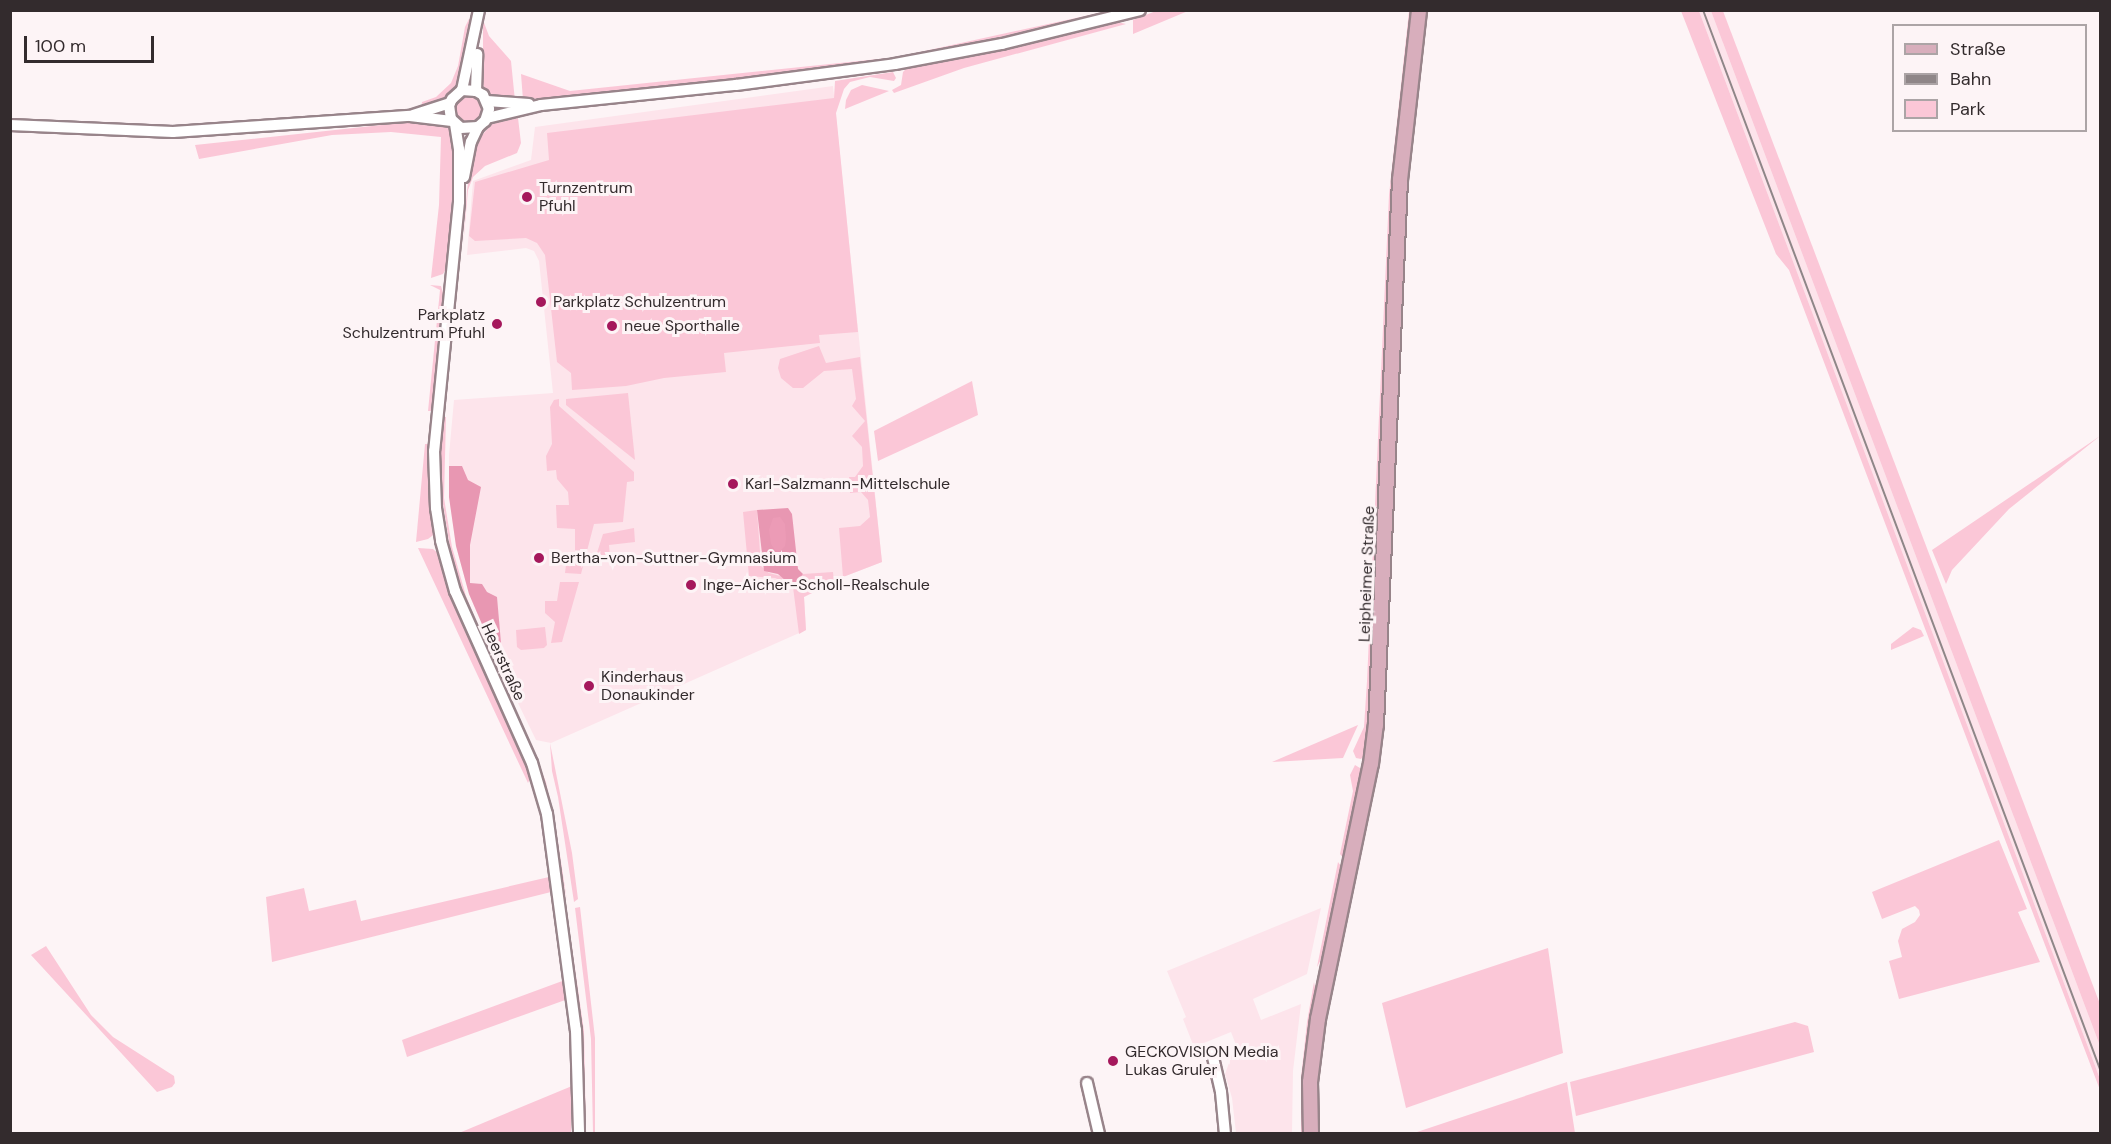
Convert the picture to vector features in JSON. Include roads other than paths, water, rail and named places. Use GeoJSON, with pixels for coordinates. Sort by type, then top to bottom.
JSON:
{"type":"FeatureCollection","features":[{"type":"Feature","properties":{"kind":"main road","name":"Leipheimer Straße"},"geometry":{"type":"LineString","coordinates":[[1311,1134],[1310,1082],[1318,1019],[1369,775],[1376,725],[1400,192],[1419,10]]}},
{"type":"Feature","properties":{"kind":"street"},"geometry":{"type":"LineString","coordinates":[[476,91],[479,10]]}},
{"type":"Feature","properties":{"kind":"street"},"geometry":{"type":"LineString","coordinates":[[487,101],[487,117],[542,105],[736,85],[884,66],[1002,44],[1140,10]]}},
{"type":"Feature","properties":{"kind":"street"},"geometry":{"type":"LineString","coordinates":[[410,116],[450,103],[462,90],[477,30]]}},
{"type":"Feature","properties":{"kind":"street"},"geometry":{"type":"LineString","coordinates":[[462,90],[476,91],[487,101],[542,105]]}},
{"type":"Feature","properties":{"kind":"street"},"geometry":{"type":"LineString","coordinates":[[450,103],[449,112],[454,122]]}},
{"type":"Feature","properties":{"kind":"street"},"geometry":{"type":"LineString","coordinates":[[10,125],[173,132],[410,116],[454,122],[468,129],[478,127]]}},
{"type":"Feature","properties":{"kind":"street","name":"Heerstraße"},"geometry":{"type":"LineString","coordinates":[[487,117],[478,127],[471,142],[459,202],[434,451],[436,508],[441,541],[455,591],[532,763],[547,814],[576,1030],[579,1134]]}},
{"type":"Feature","properties":{"kind":"street","name":"Heerstraße"},"geometry":{"type":"LineString","coordinates":[[454,122],[459,148],[459,202]]}},
{"type":"Feature","properties":{"kind":"street"},"geometry":{"type":"LineString","coordinates":[[1212,1053],[1221,1092],[1225,1134]]}},
{"type":"Feature","properties":{"kind":"street"},"geometry":{"type":"LineString","coordinates":[[1087,1083],[1099,1134]]}},
{"type":"Feature","properties":{"kind":"railway"},"geometry":{"type":"LineString","coordinates":[[1703,10],[2100,1069]]}},
{"type":"Feature","properties":{"kind":"place","name":"Turnzentrum Pfuhl"},"geometry":{"type":"Point","coordinates":[527,197]}},
{"type":"Feature","properties":{"kind":"place","name":"Parkplatz Schulzentrum"},"geometry":{"type":"Point","coordinates":[541,302]}},
{"type":"Feature","properties":{"kind":"place","name":"Parkplatz Schulzentrum Pfuhl"},"geometry":{"type":"Point","coordinates":[497,324]}},
{"type":"Feature","properties":{"kind":"place","name":"neue Sporthalle"},"geometry":{"type":"Point","coordinates":[612,326]}},
{"type":"Feature","properties":{"kind":"place","name":"Karl-Salzmann-Mittelschule"},"geometry":{"type":"Point","coordinates":[733,484]}},
{"type":"Feature","properties":{"kind":"place","name":"Bertha-von-Suttner-Gymnasium"},"geometry":{"type":"Point","coordinates":[539,558]}},
{"type":"Feature","properties":{"kind":"place","name":"Inge-Aicher-Scholl-Realschule"},"geometry":{"type":"Point","coordinates":[691,585]}},
{"type":"Feature","properties":{"kind":"place","name":"Kinderhaus Donaukinder"},"geometry":{"type":"Point","coordinates":[589,686]}},
{"type":"Feature","properties":{"kind":"place","name":"GECKOVISION Media Lukas Gruler"},"geometry":{"type":"Point","coordinates":[1113,1061]}}]}
